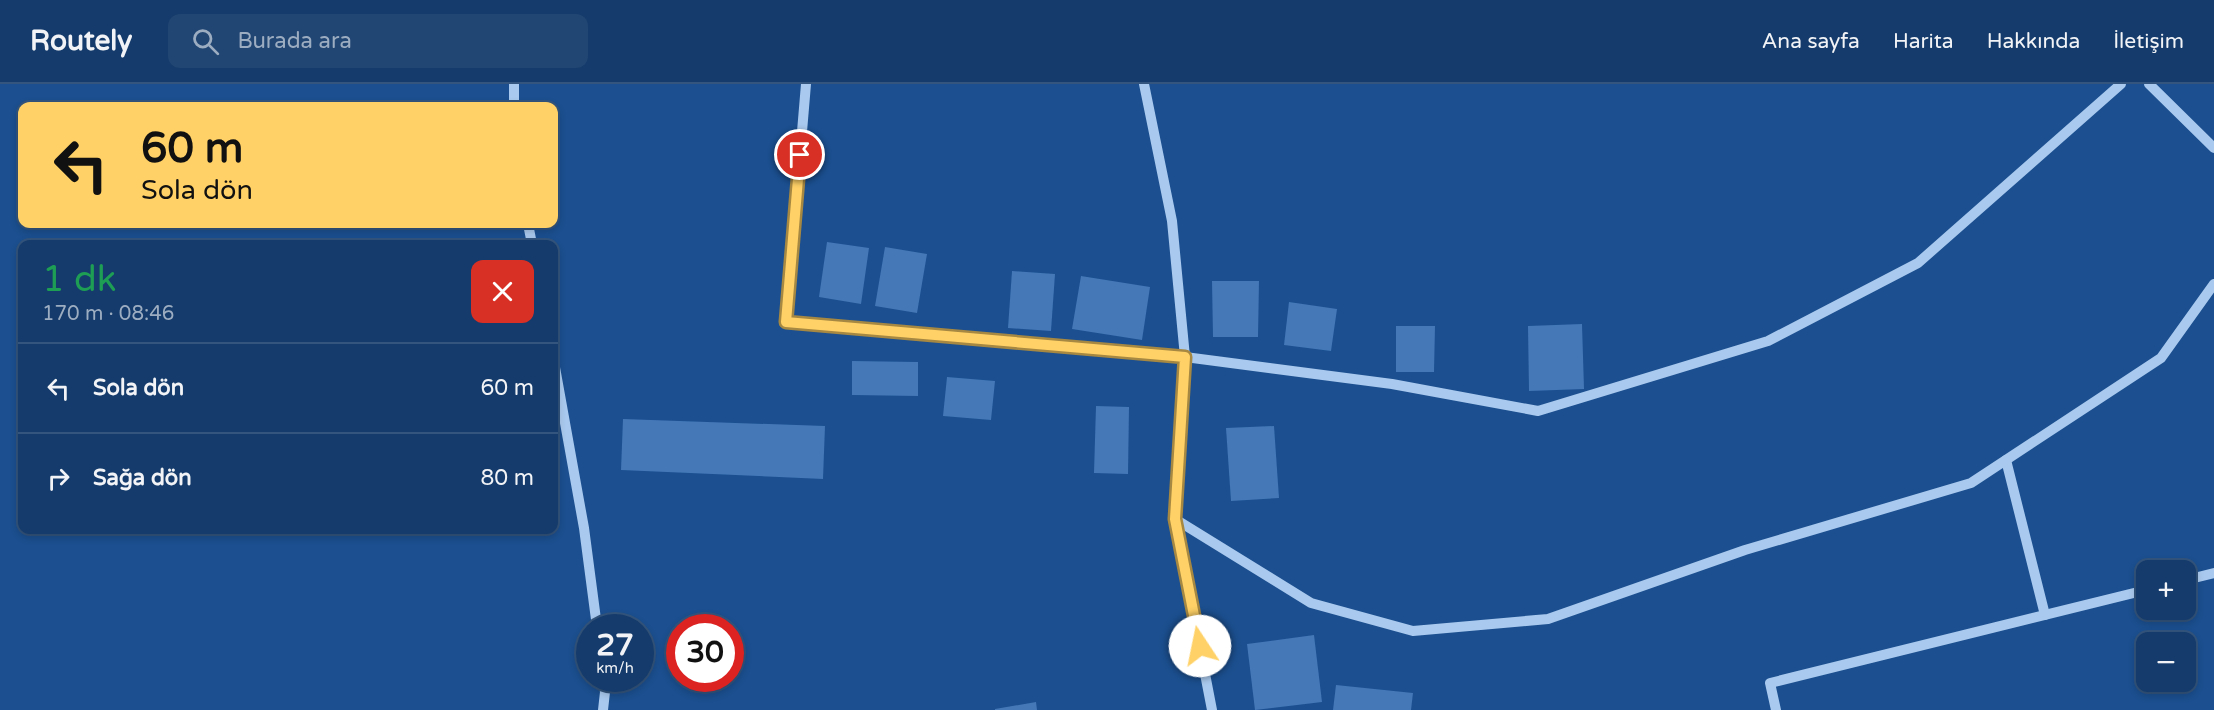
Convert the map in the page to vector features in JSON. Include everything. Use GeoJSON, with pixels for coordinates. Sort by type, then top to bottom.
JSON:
{"type":"FeatureCollection","features":[{"type":"Feature","properties":{"kind":"street"},"geometry":{"type":"LineString","coordinates":[[514,84],[514,102]]}},
{"type":"Feature","properties":{"kind":"street"},"geometry":{"type":"LineString","coordinates":[[806,84],[786,322],[1185,357],[1392,384],[1538,411],[1768,341],[1918,263],[2121,84]]}},
{"type":"Feature","properties":{"kind":"street"},"geometry":{"type":"LineString","coordinates":[[1144,84],[1172,221],[1185,357],[1175,519],[1212,710]]}},
{"type":"Feature","properties":{"kind":"street"},"geometry":{"type":"LineString","coordinates":[[2149,84],[2214,148]]}},
{"type":"Feature","properties":{"kind":"street"},"geometry":{"type":"LineString","coordinates":[[1175,519],[1311,603],[1413,631],[1548,619],[1745,550],[1971,483],[2161,358],[2214,284]]}},
{"type":"Feature","properties":{"kind":"street"},"geometry":{"type":"LineString","coordinates":[[558,384],[584,528],[595,614]]}},
{"type":"Feature","properties":{"kind":"street"},"geometry":{"type":"LineString","coordinates":[[2006,460],[2045,615]]}},
{"type":"Feature","properties":{"kind":"street"},"geometry":{"type":"LineString","coordinates":[[2196,578],[2214,573]]}},
{"type":"Feature","properties":{"kind":"street"},"geometry":{"type":"LineString","coordinates":[[1776,710],[1770,683],[2136,592]]}},
{"type":"Feature","properties":{"kind":"street"},"geometry":{"type":"LineString","coordinates":[[603,710],[605,692]]}},
{"type":"Feature","properties":{"kind":"building"},"geometry":{"type":"Polygon","coordinates":[[[827,242],[869,248],[861,304],[819,297],[827,242]]]}},
{"type":"Feature","properties":{"kind":"building"},"geometry":{"type":"Polygon","coordinates":[[[885,247],[927,254],[917,313],[875,306],[885,247]]]}},
{"type":"Feature","properties":{"kind":"building"},"geometry":{"type":"Polygon","coordinates":[[[1012,271],[1055,274],[1051,331],[1008,328],[1012,271]]]}},
{"type":"Feature","properties":{"kind":"building"},"geometry":{"type":"Polygon","coordinates":[[[1081,276],[1150,287],[1142,340],[1072,329],[1081,276]]]}},
{"type":"Feature","properties":{"kind":"building"},"geometry":{"type":"Polygon","coordinates":[[[1212,281],[1259,281],[1258,337],[1213,337],[1212,281]]]}},
{"type":"Feature","properties":{"kind":"building"},"geometry":{"type":"Polygon","coordinates":[[[1289,302],[1337,309],[1331,351],[1284,345],[1289,302]]]}},
{"type":"Feature","properties":{"kind":"building"},"geometry":{"type":"Polygon","coordinates":[[[1582,324],[1584,389],[1529,391],[1528,326],[1582,324]]]}},
{"type":"Feature","properties":{"kind":"building"},"geometry":{"type":"Polygon","coordinates":[[[1396,326],[1435,326],[1434,372],[1396,372],[1396,326]]]}},
{"type":"Feature","properties":{"kind":"building"},"geometry":{"type":"Polygon","coordinates":[[[852,361],[918,362],[918,396],[852,395],[852,361]]]}},
{"type":"Feature","properties":{"kind":"building"},"geometry":{"type":"Polygon","coordinates":[[[947,377],[995,381],[991,420],[943,416],[947,377]]]}},
{"type":"Feature","properties":{"kind":"building"},"geometry":{"type":"Polygon","coordinates":[[[1096,406],[1129,407],[1128,474],[1094,473],[1096,406]]]}},
{"type":"Feature","properties":{"kind":"building"},"geometry":{"type":"Polygon","coordinates":[[[623,419],[825,426],[823,479],[621,470],[623,419]]]}},
{"type":"Feature","properties":{"kind":"building"},"geometry":{"type":"Polygon","coordinates":[[[1274,426],[1279,498],[1231,501],[1226,428],[1274,426]]]}},
{"type":"Feature","properties":{"kind":"building"},"geometry":{"type":"Polygon","coordinates":[[[1314,635],[1322,702],[1255,710],[1247,644],[1314,635]]]}},
{"type":"Feature","properties":{"kind":"building"},"geometry":{"type":"Polygon","coordinates":[[[1336,685],[1413,693],[1411,710],[1333,710],[1336,685]]]}},
{"type":"Feature","properties":{"kind":"building"},"geometry":{"type":"Polygon","coordinates":[[[1036,702],[1037,710],[995,710],[995,709],[1036,702]]]}},
{"type":"Feature","properties":{"kind":"route"},"geometry":{"type":"LineString","coordinates":[[800,155],[786,322],[1185,357],[1175,519],[1200,646]]}}]}
